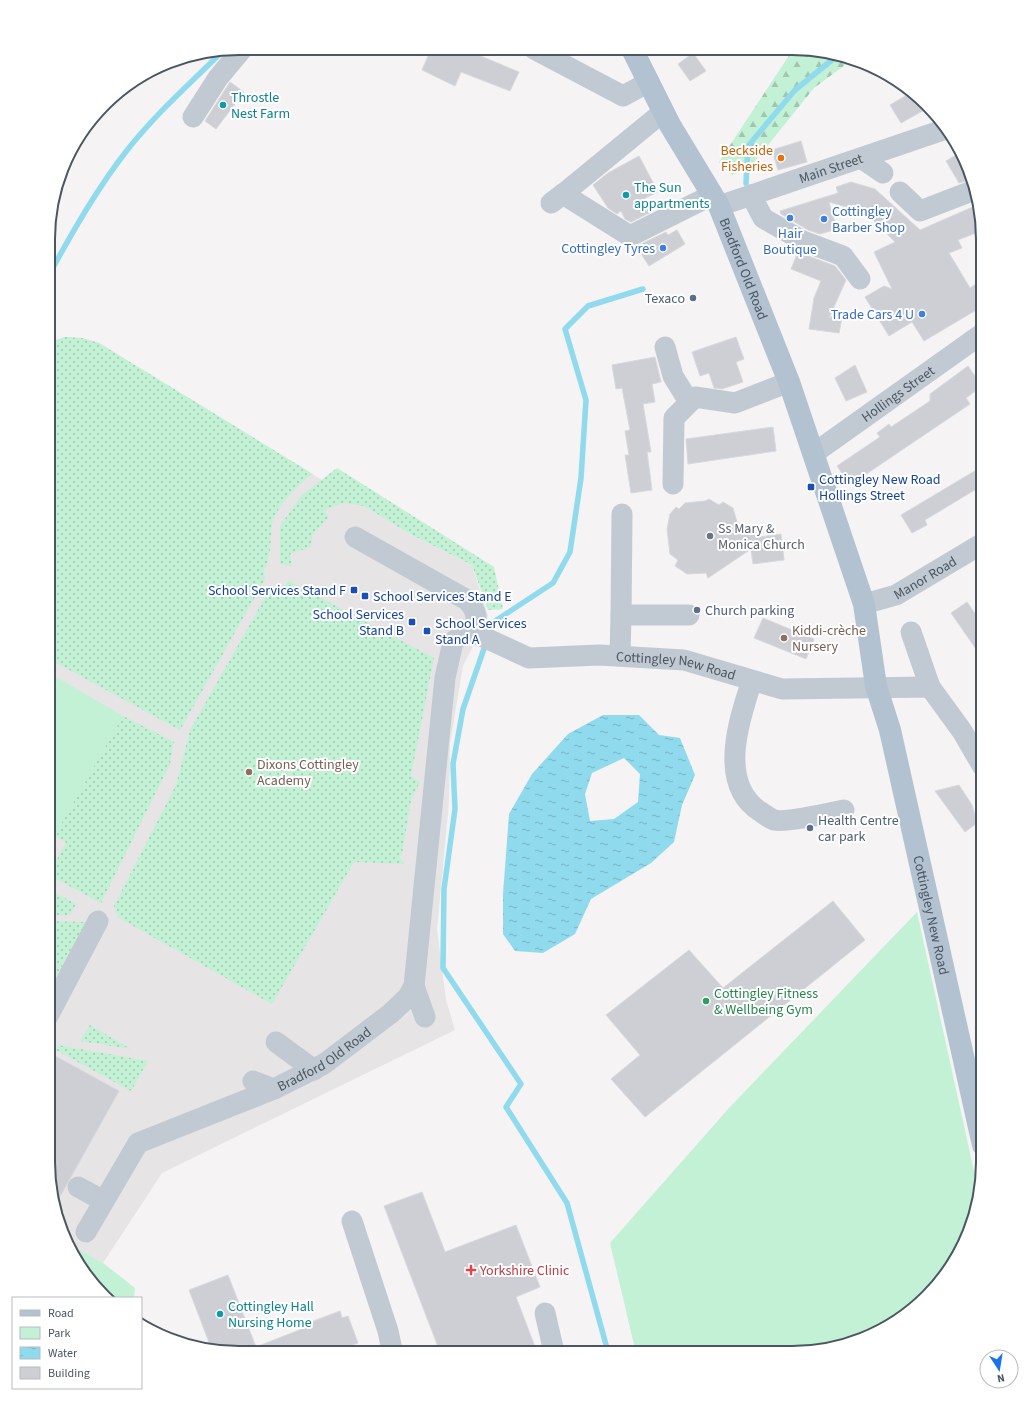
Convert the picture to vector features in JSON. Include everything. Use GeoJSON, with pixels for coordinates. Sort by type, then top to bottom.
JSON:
{"type":"FeatureCollection","features":[{"type":"Feature","properties":{"kind":"main road","name":"Bradford Old Road"},"geometry":{"type":"LineString","coordinates":[[635,55],[663,112],[715,201],[789,382],[813,454]]}},
{"type":"Feature","properties":{"kind":"main road","name":"Cottingley New Road"},"geometry":{"type":"LineString","coordinates":[[813,454],[864,604],[876,686],[892,738],[976,1115]]}},
{"type":"Feature","properties":{"kind":"street"},"geometry":{"type":"LineString","coordinates":[[193,117],[218,78],[237,55]]}},
{"type":"Feature","properties":{"kind":"street"},"geometry":{"type":"LineString","coordinates":[[545,55],[623,96],[649,82]]}},
{"type":"Feature","properties":{"kind":"street","name":"Main Street"},"geometry":{"type":"LineString","coordinates":[[663,112],[557,199],[630,236],[715,201],[751,195],[941,131]]}},
{"type":"Feature","properties":{"kind":"street"},"geometry":{"type":"LineString","coordinates":[[861,158],[884,173]]}},
{"type":"Feature","properties":{"kind":"street"},"geometry":{"type":"LineString","coordinates":[[900,192],[920,211],[970,192]]}},
{"type":"Feature","properties":{"kind":"street"},"geometry":{"type":"LineString","coordinates":[[751,195],[763,218],[803,241],[843,256],[860,279]]}},
{"type":"Feature","properties":{"kind":"street","name":"Hollings Street"},"geometry":{"type":"LineString","coordinates":[[813,454],[976,338]]}},
{"type":"Feature","properties":{"kind":"street"},"geometry":{"type":"LineString","coordinates":[[665,347],[673,376],[689,402]]}},
{"type":"Feature","properties":{"kind":"street"},"geometry":{"type":"LineString","coordinates":[[673,484],[674,418],[689,402],[695,397],[736,403],[789,382]]}},
{"type":"Feature","properties":{"kind":"street"},"geometry":{"type":"LineString","coordinates":[[620,656],[622,514]]}},
{"type":"Feature","properties":{"kind":"street"},"geometry":{"type":"LineString","coordinates":[[355,537],[467,600],[475,609],[478,620],[476,634],[462,634],[454,642],[445,678],[414,986],[425,1017]]}},
{"type":"Feature","properties":{"kind":"street","name":"Manor Road"},"geometry":{"type":"LineString","coordinates":[[864,604],[896,595],[976,547]]}},
{"type":"Feature","properties":{"kind":"street"},"geometry":{"type":"LineString","coordinates":[[621,615],[689,615]]}},
{"type":"Feature","properties":{"kind":"street"},"geometry":{"type":"LineString","coordinates":[[911,632],[930,686],[962,731],[976,755]]}},
{"type":"Feature","properties":{"kind":"street","name":"Cottingley New Road"},"geometry":{"type":"LineString","coordinates":[[476,634],[530,658],[620,656],[684,660],[782,689],[810,690],[876,686]]}},
{"type":"Feature","properties":{"kind":"street"},"geometry":{"type":"LineString","coordinates":[[752,681],[739,722],[735,763],[738,784],[746,798],[754,808],[774,820],[800,818],[844,810]]}},
{"type":"Feature","properties":{"kind":"street"},"geometry":{"type":"LineString","coordinates":[[876,686],[930,686]]}},
{"type":"Feature","properties":{"kind":"street"},"geometry":{"type":"LineString","coordinates":[[55,1003],[98,921]]}},
{"type":"Feature","properties":{"kind":"street","name":"Bradford Old Road"},"geometry":{"type":"LineString","coordinates":[[253,1081],[274,1089],[314,1070],[390,1014],[408,997],[414,986]]}},
{"type":"Feature","properties":{"kind":"street"},"geometry":{"type":"LineString","coordinates":[[276,1042],[314,1070]]}},
{"type":"Feature","properties":{"kind":"street"},"geometry":{"type":"LineString","coordinates":[[86,1232],[138,1143],[274,1089]]}},
{"type":"Feature","properties":{"kind":"street"},"geometry":{"type":"LineString","coordinates":[[78,1187],[104,1201]]}},
{"type":"Feature","properties":{"kind":"street"},"geometry":{"type":"LineString","coordinates":[[352,1221],[392,1346]]}},
{"type":"Feature","properties":{"kind":"street"},"geometry":{"type":"LineString","coordinates":[[545,1313],[553,1346]]}},
{"type":"Feature","properties":{"kind":"shaded area","name":"Dixons Cottingley Academy"},"geometry":{"type":"Polygon","coordinates":[[[65,337],[82,338],[99,343],[410,534],[472,565],[488,616],[463,666],[450,743],[449,802],[437,930],[446,1000],[455,1030],[162,1173],[103,1263],[76,1248],[74,1243],[61,1209],[55,1174],[55,340],[65,337]]]}},
{"type":"Feature","properties":{"kind":"green space"},"geometry":{"type":"Polygon","coordinates":[[[789,55],[804,55],[847,64],[814,88],[752,165],[732,175],[719,162],[789,55]]]}},
{"type":"Feature","properties":{"kind":"green space"},"geometry":{"type":"Polygon","coordinates":[[[65,337],[82,338],[99,343],[313,474],[288,496],[274,518],[272,524],[270,554],[264,570],[265,579],[180,730],[55,662],[55,340],[65,337]]]}},
{"type":"Feature","properties":{"kind":"green space"},"geometry":{"type":"Polygon","coordinates":[[[337,468],[494,567],[503,609],[488,610],[472,565],[410,534],[364,506],[343,503],[324,510],[329,517],[313,534],[310,547],[290,554],[292,566],[280,564],[280,526],[301,496],[337,468]]]}},
{"type":"Feature","properties":{"kind":"green space"},"geometry":{"type":"Polygon","coordinates":[[[289,581],[434,658],[411,776],[420,782],[411,800],[402,854],[399,857],[405,864],[354,862],[272,1004],[119,918],[114,906],[176,785],[190,730],[270,589],[283,586],[289,581]]]}},
{"type":"Feature","properties":{"kind":"green space"},"geometry":{"type":"Polygon","coordinates":[[[55,676],[123,716],[55,835],[55,676]]]}},
{"type":"Feature","properties":{"kind":"green space"},"geometry":{"type":"Polygon","coordinates":[[[123,716],[174,742],[170,764],[101,903],[55,878],[55,863],[66,842],[55,836],[123,716]]]}},
{"type":"Feature","properties":{"kind":"green space"},"geometry":{"type":"Polygon","coordinates":[[[55,893],[76,904],[70,915],[55,915],[55,893]]]}},
{"type":"Feature","properties":{"kind":"green space"},"geometry":{"type":"Polygon","coordinates":[[[917,912],[975,1178],[970,1209],[957,1243],[938,1274],[922,1292],[904,1308],[884,1321],[862,1332],[839,1340],[804,1346],[634,1346],[610,1243],[729,1108],[917,912]]]}},
{"type":"Feature","properties":{"kind":"green space"},"geometry":{"type":"Polygon","coordinates":[[[55,921],[86,922],[57,975],[55,974],[55,921]]]}},
{"type":"Feature","properties":{"kind":"green space"},"geometry":{"type":"Polygon","coordinates":[[[90,1025],[131,1049],[80,1041],[90,1025]]]}},
{"type":"Feature","properties":{"kind":"green space"},"geometry":{"type":"Polygon","coordinates":[[[58,1045],[148,1061],[131,1091],[56,1050],[58,1045]]]}},
{"type":"Feature","properties":{"kind":"green space"},"geometry":{"type":"Polygon","coordinates":[[[76,1248],[103,1263],[135,1288],[134,1297],[115,1297],[93,1274],[76,1248]]]}},
{"type":"Feature","properties":{"kind":"water"},"geometry":{"type":"Polygon","coordinates":[[[603,715],[639,715],[659,735],[680,738],[695,775],[682,805],[674,842],[651,863],[591,899],[575,934],[543,953],[515,951],[503,934],[503,894],[509,814],[532,774],[568,734],[603,715]],[[624,758],[592,773],[585,794],[590,821],[614,819],[638,802],[640,774],[624,758]]]}},
{"type":"Feature","properties":{"kind":"building"},"geometry":{"type":"Polygon","coordinates":[[[428,55],[478,55],[519,72],[510,91],[461,72],[455,86],[422,70],[428,55]]]}},
{"type":"Feature","properties":{"kind":"building"},"geometry":{"type":"Polygon","coordinates":[[[690,55],[694,55],[706,71],[690,81],[678,64],[690,55]]]}},
{"type":"Feature","properties":{"kind":"building","name":"Throstle Nest Farm"},"geometry":{"type":"Polygon","coordinates":[[[230,82],[244,92],[216,129],[205,121],[230,82]]]}},
{"type":"Feature","properties":{"kind":"building"},"geometry":{"type":"Polygon","coordinates":[[[907,95],[923,110],[901,123],[890,105],[907,95]]]}},
{"type":"Feature","properties":{"kind":"building"},"geometry":{"type":"Polygon","coordinates":[[[801,141],[807,162],[778,170],[772,150],[801,141]]]}},
{"type":"Feature","properties":{"kind":"building"},"geometry":{"type":"Polygon","coordinates":[[[956,155],[966,181],[959,183],[946,161],[956,155]]]}},
{"type":"Feature","properties":{"kind":"building","name":"The Sun appartments"},"geometry":{"type":"Polygon","coordinates":[[[639,156],[658,192],[645,198],[653,211],[631,222],[625,219],[621,211],[617,214],[608,208],[593,185],[608,173],[639,156]]]}},
{"type":"Feature","properties":{"kind":"building"},"geometry":{"type":"Polygon","coordinates":[[[851,182],[875,189],[920,230],[973,207],[976,233],[958,240],[962,248],[949,253],[970,288],[976,284],[976,310],[924,341],[912,322],[889,336],[865,297],[884,286],[892,289],[874,252],[895,242],[866,213],[829,202],[837,229],[820,234],[808,230],[781,214],[780,211],[838,193],[836,187],[851,182]]]}},
{"type":"Feature","properties":{"kind":"building","name":"Cottingley Tyres"},"geometry":{"type":"Polygon","coordinates":[[[677,230],[685,244],[649,266],[640,252],[642,251],[639,245],[666,232],[668,235],[677,230]]]}},
{"type":"Feature","properties":{"kind":"building"},"geometry":{"type":"Polygon","coordinates":[[[798,252],[835,266],[846,280],[829,318],[832,316],[842,318],[839,333],[809,329],[814,298],[821,281],[791,269],[798,252]]]}},
{"type":"Feature","properties":{"kind":"building"},"geometry":{"type":"Polygon","coordinates":[[[736,337],[744,359],[736,362],[743,382],[722,389],[714,388],[709,373],[700,376],[692,352],[736,337]]]}},
{"type":"Feature","properties":{"kind":"building"},"geometry":{"type":"Polygon","coordinates":[[[655,357],[661,382],[652,384],[655,402],[643,404],[651,452],[647,452],[652,490],[631,493],[625,455],[629,455],[625,431],[630,430],[622,388],[616,389],[612,365],[655,357]]]}},
{"type":"Feature","properties":{"kind":"building"},"geometry":{"type":"Polygon","coordinates":[[[855,365],[867,392],[846,401],[835,378],[855,365]]]}},
{"type":"Feature","properties":{"kind":"building"},"geometry":{"type":"Polygon","coordinates":[[[968,366],[976,377],[976,390],[966,398],[970,404],[850,485],[837,466],[880,437],[877,433],[889,424],[891,427],[930,401],[930,394],[968,366]]]}},
{"type":"Feature","properties":{"kind":"building"},"geometry":{"type":"Polygon","coordinates":[[[773,427],[776,451],[688,464],[686,439],[773,427]]]}},
{"type":"Feature","properties":{"kind":"building"},"geometry":{"type":"Polygon","coordinates":[[[976,470],[976,489],[925,520],[927,525],[912,533],[901,515],[976,470]]]}},
{"type":"Feature","properties":{"kind":"building","name":"Ss Mary & Monica Church"},"geometry":{"type":"Polygon","coordinates":[[[709,499],[719,505],[723,502],[733,508],[737,522],[760,537],[781,534],[784,560],[753,564],[751,549],[708,578],[706,573],[687,574],[675,566],[678,560],[670,554],[667,529],[670,514],[676,507],[679,509],[685,503],[705,501],[709,499]]]}},
{"type":"Feature","properties":{"kind":"building"},"geometry":{"type":"Polygon","coordinates":[[[967,602],[976,615],[976,649],[951,613],[967,602]]]}},
{"type":"Feature","properties":{"kind":"building","name":"Kiddi-crèche Nursery"},"geometry":{"type":"Polygon","coordinates":[[[763,618],[814,639],[806,659],[754,638],[763,618]]]}},
{"type":"Feature","properties":{"kind":"building"},"geometry":{"type":"Polygon","coordinates":[[[959,785],[972,805],[976,824],[965,832],[935,791],[959,785]]]}},
{"type":"Feature","properties":{"kind":"building","name":"Cottingley Fitness & Wellbeing Gym"},"geometry":{"type":"Polygon","coordinates":[[[833,901],[865,940],[645,1117],[611,1079],[640,1055],[606,1015],[689,950],[723,988],[833,901]]]}},
{"type":"Feature","properties":{"kind":"building"},"geometry":{"type":"Polygon","coordinates":[[[55,1056],[119,1091],[59,1198],[55,1174],[55,1056]]]}},
{"type":"Feature","properties":{"kind":"building","name":"Yorkshire Clinic"},"geometry":{"type":"Polygon","coordinates":[[[422,1192],[445,1252],[516,1225],[540,1287],[516,1297],[535,1346],[438,1346],[384,1206],[422,1192]]]}},
{"type":"Feature","properties":{"kind":"building","name":"Cottingley Hall Nursing Home"},"geometry":{"type":"Polygon","coordinates":[[[228,1275],[256,1346],[227,1346],[209,1343],[189,1290],[228,1275]]]}},
{"type":"Feature","properties":{"kind":"building","name":"Cottingley Hall Nursing Home"},"geometry":{"type":"Polygon","coordinates":[[[340,1311],[342,1318],[348,1316],[358,1343],[352,1345],[259,1346],[312,1325],[311,1322],[340,1311]]]}},
{"type":"Feature","properties":{"kind":"waterway"},"geometry":{"type":"LineString","coordinates":[[55,264],[96,194],[128,149],[186,86],[217,57]]}},
{"type":"Feature","properties":{"kind":"waterway"},"geometry":{"type":"LineString","coordinates":[[746,183],[748,146],[795,90],[832,60]]}},
{"type":"Feature","properties":{"kind":"waterway"},"geometry":{"type":"LineString","coordinates":[[489,635],[492,623],[553,583],[570,552],[581,478],[586,400],[565,329],[588,306],[643,289]]}},
{"type":"Feature","properties":{"kind":"waterway"},"geometry":{"type":"LineString","coordinates":[[486,643],[463,709],[453,764],[455,809],[444,889],[443,968],[521,1084],[506,1107],[567,1203],[606,1346]]}},
{"type":"Feature","properties":{"kind":"place","name":"Throstle Nest Farm"},"geometry":{"type":"Point","coordinates":[223,105]}},
{"type":"Feature","properties":{"kind":"place","name":"Beckside Fisheries"},"geometry":{"type":"Point","coordinates":[781,158]}},
{"type":"Feature","properties":{"kind":"place","name":"The Sun appartments"},"geometry":{"type":"Point","coordinates":[626,195]}},
{"type":"Feature","properties":{"kind":"place","name":"Hair Boutique"},"geometry":{"type":"Point","coordinates":[790,218]}},
{"type":"Feature","properties":{"kind":"place","name":"Cottingley Barber Shop"},"geometry":{"type":"Point","coordinates":[824,219]}},
{"type":"Feature","properties":{"kind":"place","name":"Cottingley Tyres"},"geometry":{"type":"Point","coordinates":[663,248]}},
{"type":"Feature","properties":{"kind":"place","name":"Texaco"},"geometry":{"type":"Point","coordinates":[693,298]}},
{"type":"Feature","properties":{"kind":"place","name":"Trade Cars 4 U"},"geometry":{"type":"Point","coordinates":[922,314]}},
{"type":"Feature","properties":{"kind":"place","name":"Cottingley New Road Hollings Street"},"geometry":{"type":"Point","coordinates":[811,487]}},
{"type":"Feature","properties":{"kind":"place","name":"Ss Mary & Monica Church"},"geometry":{"type":"Point","coordinates":[710,536]}},
{"type":"Feature","properties":{"kind":"place","name":"School Services Stand F"},"geometry":{"type":"Point","coordinates":[354,590]}},
{"type":"Feature","properties":{"kind":"place","name":"School Services Stand E"},"geometry":{"type":"Point","coordinates":[365,596]}},
{"type":"Feature","properties":{"kind":"place","name":"Church parking"},"geometry":{"type":"Point","coordinates":[697,610]}},
{"type":"Feature","properties":{"kind":"place","name":"School Services Stand B"},"geometry":{"type":"Point","coordinates":[412,622]}},
{"type":"Feature","properties":{"kind":"place","name":"School Services Stand A"},"geometry":{"type":"Point","coordinates":[427,631]}},
{"type":"Feature","properties":{"kind":"place","name":"Kiddi-crèche Nursery"},"geometry":{"type":"Point","coordinates":[784,638]}},
{"type":"Feature","properties":{"kind":"place","name":"Dixons Cottingley Academy"},"geometry":{"type":"Point","coordinates":[249,772]}},
{"type":"Feature","properties":{"kind":"place","name":"Health Centre car park"},"geometry":{"type":"Point","coordinates":[810,828]}},
{"type":"Feature","properties":{"kind":"place","name":"Cottingley Fitness & Wellbeing Gym"},"geometry":{"type":"Point","coordinates":[706,1001]}},
{"type":"Feature","properties":{"kind":"place","name":"Yorkshire Clinic"},"geometry":{"type":"Point","coordinates":[471,1270]}},
{"type":"Feature","properties":{"kind":"place","name":"Cottingley Hall Nursing Home"},"geometry":{"type":"Point","coordinates":[220,1314]}}]}
